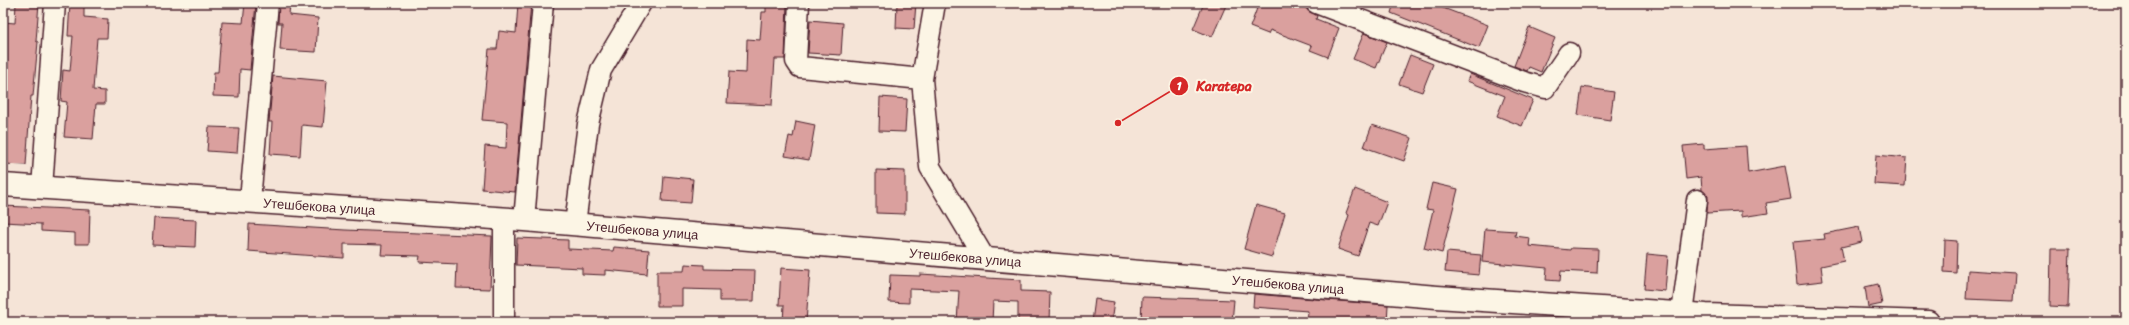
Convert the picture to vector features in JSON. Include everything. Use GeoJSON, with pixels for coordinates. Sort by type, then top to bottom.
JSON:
{"type":"FeatureCollection","features":[{"type":"Feature","properties":{"kind":"main road","name":"Утешбекова улица"},"geometry":{"type":"LineString","coordinates":[[3,185],[250,200],[514,219],[1437,297],[1682,313],[1706,318],[1928,322]]}},
{"type":"Feature","properties":{"kind":"street"},"geometry":{"type":"LineString","coordinates":[[42,188],[55,3]]}},
{"type":"Feature","properties":{"kind":"street"},"geometry":{"type":"LineString","coordinates":[[250,200],[268,3]]}},
{"type":"Feature","properties":{"kind":"street"},"geometry":{"type":"LineString","coordinates":[[504,322],[514,219],[543,3]]}},
{"type":"Feature","properties":{"kind":"street"},"geometry":{"type":"LineString","coordinates":[[575,224],[588,124],[601,70],[641,3]]}},
{"type":"Feature","properties":{"kind":"street"},"geometry":{"type":"LineString","coordinates":[[799,3],[796,61],[800,67],[922,79]]}},
{"type":"Feature","properties":{"kind":"street"},"geometry":{"type":"LineString","coordinates":[[935,3],[922,79],[930,167],[985,259]]}},
{"type":"Feature","properties":{"kind":"street"},"geometry":{"type":"LineString","coordinates":[[1316,3],[1524,82],[1545,88],[1569,53]]}},
{"type":"Feature","properties":{"kind":"street"},"geometry":{"type":"LineString","coordinates":[[1682,313],[1697,200]]}},
{"type":"Feature","properties":{"kind":"building"},"geometry":{"type":"Polygon","coordinates":[[[16,3],[39,3],[36,41],[38,42],[33,96],[31,96],[26,165],[3,164],[3,22],[15,23],[16,3]]]}},
{"type":"Feature","properties":{"kind":"building"},"geometry":{"type":"Polygon","coordinates":[[[70,3],[84,3],[84,17],[108,19],[107,38],[97,38],[93,90],[105,91],[105,104],[96,104],[93,139],[64,137],[67,102],[61,101],[63,70],[70,71],[73,36],[68,36],[70,3]]]}},
{"type":"Feature","properties":{"kind":"building"},"geometry":{"type":"Polygon","coordinates":[[[245,3],[256,3],[250,70],[240,69],[239,97],[213,96],[214,72],[218,72],[222,22],[243,23],[245,3]]]}},
{"type":"Feature","properties":{"kind":"building"},"geometry":{"type":"Polygon","coordinates":[[[279,3],[290,3],[289,15],[318,18],[316,52],[280,50],[282,23],[278,23],[279,3]]]}},
{"type":"Feature","properties":{"kind":"building"},"geometry":{"type":"Polygon","coordinates":[[[518,3],[531,3],[515,192],[482,189],[485,146],[506,148],[507,122],[482,120],[489,49],[497,49],[499,31],[516,33],[518,3]]]}},
{"type":"Feature","properties":{"kind":"building"},"geometry":{"type":"Polygon","coordinates":[[[766,3],[787,3],[785,59],[775,59],[772,105],[727,103],[729,72],[746,73],[747,39],[760,40],[762,12],[766,12],[766,3]]]}},
{"type":"Feature","properties":{"kind":"building"},"geometry":{"type":"Polygon","coordinates":[[[897,3],[916,3],[914,29],[896,28],[897,3]]]}},
{"type":"Feature","properties":{"kind":"building"},"geometry":{"type":"Polygon","coordinates":[[[1204,3],[1227,3],[1212,37],[1193,29],[1204,3]]]}},
{"type":"Feature","properties":{"kind":"building"},"geometry":{"type":"Polygon","coordinates":[[[1259,3],[1279,3],[1291,8],[1293,3],[1306,8],[1317,16],[1316,19],[1339,28],[1328,57],[1310,50],[1312,46],[1270,30],[1268,34],[1250,27],[1259,3]]]}},
{"type":"Feature","properties":{"kind":"building"},"geometry":{"type":"Polygon","coordinates":[[[1394,3],[1430,3],[1488,25],[1479,48],[1391,13],[1394,3]]]}},
{"type":"Feature","properties":{"kind":"building"},"geometry":{"type":"Polygon","coordinates":[[[810,20],[843,23],[841,55],[808,53],[810,20]]]}},
{"type":"Feature","properties":{"kind":"building"},"geometry":{"type":"Polygon","coordinates":[[[1529,27],[1555,38],[1541,72],[1529,67],[1527,71],[1514,66],[1529,27]]]}},
{"type":"Feature","properties":{"kind":"building"},"geometry":{"type":"Polygon","coordinates":[[[1364,33],[1387,42],[1376,68],[1353,59],[1364,33]]]}},
{"type":"Feature","properties":{"kind":"building"},"geometry":{"type":"Polygon","coordinates":[[[1410,55],[1433,64],[1422,92],[1399,84],[1410,55]]]}},
{"type":"Feature","properties":{"kind":"building"},"geometry":{"type":"Polygon","coordinates":[[[1470,74],[1533,100],[1522,126],[1497,116],[1505,96],[1467,81],[1470,74]]]}},
{"type":"Feature","properties":{"kind":"building"},"geometry":{"type":"Polygon","coordinates":[[[273,76],[327,81],[323,127],[302,125],[300,156],[270,154],[272,122],[269,122],[273,76]]]}},
{"type":"Feature","properties":{"kind":"building"},"geometry":{"type":"Polygon","coordinates":[[[1582,87],[1614,92],[1610,120],[1578,115],[1582,87]]]}},
{"type":"Feature","properties":{"kind":"building"},"geometry":{"type":"Polygon","coordinates":[[[880,97],[907,99],[905,132],[879,131],[880,97]]]}},
{"type":"Feature","properties":{"kind":"building"},"geometry":{"type":"Polygon","coordinates":[[[796,121],[815,125],[809,160],[785,156],[789,136],[793,137],[796,121]]]}},
{"type":"Feature","properties":{"kind":"building"},"geometry":{"type":"Polygon","coordinates":[[[1372,125],[1412,138],[1404,161],[1364,147],[1372,125]]]}},
{"type":"Feature","properties":{"kind":"building"},"geometry":{"type":"Polygon","coordinates":[[[209,127],[239,128],[237,153],[207,151],[209,127]]]}},
{"type":"Feature","properties":{"kind":"building"},"geometry":{"type":"Polygon","coordinates":[[[1704,144],[1704,149],[1746,146],[1748,173],[1785,166],[1791,199],[1766,203],[1768,213],[1741,217],[1741,211],[1707,213],[1708,196],[1702,190],[1701,177],[1686,179],[1683,146],[1704,144]]]}},
{"type":"Feature","properties":{"kind":"building"},"geometry":{"type":"Polygon","coordinates":[[[1876,155],[1907,158],[1905,186],[1874,184],[1876,155]]]}},
{"type":"Feature","properties":{"kind":"building"},"geometry":{"type":"Polygon","coordinates":[[[876,170],[905,171],[905,214],[876,213],[876,170]]]}},
{"type":"Feature","properties":{"kind":"building"},"geometry":{"type":"Polygon","coordinates":[[[664,176],[693,179],[691,203],[662,201],[664,176]]]}},
{"type":"Feature","properties":{"kind":"building"},"geometry":{"type":"Polygon","coordinates":[[[1432,183],[1458,189],[1442,253],[1424,248],[1433,210],[1426,209],[1432,183]]]}},
{"type":"Feature","properties":{"kind":"building"},"geometry":{"type":"Polygon","coordinates":[[[1355,189],[1387,202],[1378,226],[1369,223],[1358,256],[1338,249],[1349,215],[1346,213],[1355,189]]]}},
{"type":"Feature","properties":{"kind":"building"},"geometry":{"type":"Polygon","coordinates":[[[1256,205],[1285,213],[1272,257],[1244,249],[1256,205]]]}},
{"type":"Feature","properties":{"kind":"building"},"geometry":{"type":"Polygon","coordinates":[[[3,206],[90,210],[89,244],[75,244],[75,233],[41,231],[41,224],[3,222],[3,206]]]}},
{"type":"Feature","properties":{"kind":"building"},"geometry":{"type":"Polygon","coordinates":[[[154,218],[196,220],[195,247],[152,245],[154,218]]]}},
{"type":"Feature","properties":{"kind":"building"},"geometry":{"type":"Polygon","coordinates":[[[249,224],[345,230],[492,236],[490,289],[456,288],[457,264],[419,262],[420,256],[381,255],[382,245],[344,244],[344,258],[248,251],[249,224]]]}},
{"type":"Feature","properties":{"kind":"building"},"geometry":{"type":"Polygon","coordinates":[[[1859,227],[1862,242],[1841,247],[1844,261],[1821,266],[1823,281],[1797,284],[1793,242],[1825,239],[1824,234],[1859,227]]]}},
{"type":"Feature","properties":{"kind":"building"},"geometry":{"type":"Polygon","coordinates":[[[1485,229],[1516,231],[1515,236],[1530,238],[1529,246],[1570,250],[1571,248],[1598,249],[1597,273],[1561,271],[1560,281],[1546,280],[1547,268],[1482,262],[1485,229]]]}},
{"type":"Feature","properties":{"kind":"building"},"geometry":{"type":"Polygon","coordinates":[[[517,238],[568,240],[568,249],[613,251],[614,247],[649,250],[647,274],[605,270],[605,275],[582,274],[582,268],[516,265],[517,238]]]}},
{"type":"Feature","properties":{"kind":"building"},"geometry":{"type":"Polygon","coordinates":[[[1945,240],[1957,241],[1956,273],[1944,272],[1945,240]]]}},
{"type":"Feature","properties":{"kind":"building"},"geometry":{"type":"Polygon","coordinates":[[[2051,249],[2070,249],[2068,307],[2050,306],[2051,249]]]}},
{"type":"Feature","properties":{"kind":"building"},"geometry":{"type":"Polygon","coordinates":[[[1447,252],[1481,255],[1479,275],[1445,272],[1447,252]]]}},
{"type":"Feature","properties":{"kind":"building"},"geometry":{"type":"Polygon","coordinates":[[[1647,254],[1668,256],[1665,291],[1644,289],[1647,254]]]}},
{"type":"Feature","properties":{"kind":"building"},"geometry":{"type":"Polygon","coordinates":[[[685,264],[704,265],[704,269],[755,270],[754,301],[720,301],[720,290],[682,289],[682,306],[657,306],[657,271],[684,271],[685,264]]]}},
{"type":"Feature","properties":{"kind":"building"},"geometry":{"type":"Polygon","coordinates":[[[781,268],[810,270],[806,322],[783,322],[784,305],[779,305],[781,268]]]}},
{"type":"Feature","properties":{"kind":"building"},"geometry":{"type":"Polygon","coordinates":[[[1968,270],[2015,273],[2013,301],[1966,299],[1968,270]]]}},
{"type":"Feature","properties":{"kind":"building"},"geometry":{"type":"Polygon","coordinates":[[[920,274],[1021,280],[1021,291],[1050,292],[1049,322],[1018,322],[1018,302],[993,301],[992,322],[957,322],[959,291],[909,289],[909,303],[889,302],[890,275],[920,276],[920,274]]]}},
{"type":"Feature","properties":{"kind":"building"},"geometry":{"type":"Polygon","coordinates":[[[1878,284],[1882,304],[1868,307],[1865,287],[1878,284]]]}},
{"type":"Feature","properties":{"kind":"building"},"geometry":{"type":"Polygon","coordinates":[[[1254,294],[1388,305],[1387,322],[1307,322],[1308,311],[1253,307],[1254,294]]]}},
{"type":"Feature","properties":{"kind":"building"},"geometry":{"type":"Polygon","coordinates":[[[1142,297],[1234,300],[1232,322],[1141,322],[1142,297]]]}},
{"type":"Feature","properties":{"kind":"building"},"geometry":{"type":"Polygon","coordinates":[[[1095,299],[1114,302],[1111,322],[1092,322],[1095,299]]]}},
{"type":"Feature","properties":{"kind":"place","name":"Karatepa"},"geometry":{"type":"Point","coordinates":[1118,123]}}]}
